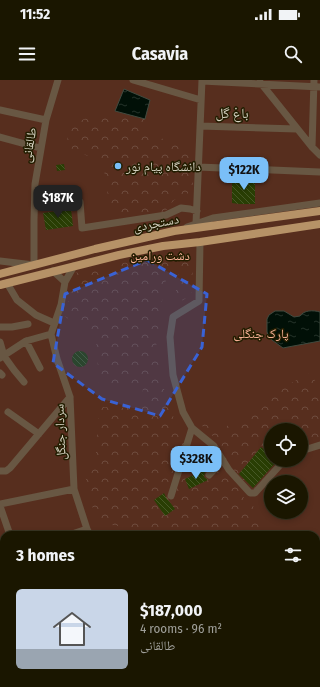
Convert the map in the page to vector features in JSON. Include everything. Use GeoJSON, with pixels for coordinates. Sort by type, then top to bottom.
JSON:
{"type":"FeatureCollection","features":[{"type":"Feature","properties":{"kind":"main road","name":"دستجردی"},"geometry":{"type":"LineString","coordinates":[[0,274],[95,249],[174,231],[320,211]]}},
{"type":"Feature","properties":{"kind":"main road","name":"دستجردی"},"geometry":{"type":"LineString","coordinates":[[4,284],[119,255],[163,246],[320,224]]}},
{"type":"Feature","properties":{"kind":"street","name":"طالقانی"},"geometry":{"type":"LineString","coordinates":[[34,265],[35,184],[46,120],[58,80]]}},
{"type":"Feature","properties":{"kind":"street"},"geometry":{"type":"LineString","coordinates":[[133,80],[201,100]]}},
{"type":"Feature","properties":{"kind":"street"},"geometry":{"type":"LineString","coordinates":[[196,224],[202,80],[316,84],[312,147]]}},
{"type":"Feature","properties":{"kind":"street"},"geometry":{"type":"LineString","coordinates":[[260,82],[320,155]]}},
{"type":"Feature","properties":{"kind":"street"},"geometry":{"type":"LineString","coordinates":[[0,110],[46,120]]}},
{"type":"Feature","properties":{"kind":"street"},"geometry":{"type":"LineString","coordinates":[[200,126],[298,129]]}},
{"type":"Feature","properties":{"kind":"street"},"geometry":{"type":"LineString","coordinates":[[312,131],[320,131]]}},
{"type":"Feature","properties":{"kind":"street"},"geometry":{"type":"LineString","coordinates":[[0,137],[40,148]]}},
{"type":"Feature","properties":{"kind":"street"},"geometry":{"type":"LineString","coordinates":[[198,168],[320,172]]}},
{"type":"Feature","properties":{"kind":"street"},"geometry":{"type":"LineString","coordinates":[[80,202],[82,228],[166,215],[180,208],[196,211]]}},
{"type":"Feature","properties":{"kind":"street"},"geometry":{"type":"LineString","coordinates":[[174,231],[213,218],[320,203]]}},
{"type":"Feature","properties":{"kind":"street"},"geometry":{"type":"LineString","coordinates":[[200,242],[199,301],[173,317],[170,337],[173,375],[182,412],[192,428],[214,446],[229,470],[250,493],[256,493],[278,467]]}},
{"type":"Feature","properties":{"kind":"street"},"geometry":{"type":"LineString","coordinates":[[0,261],[34,265]]}},
{"type":"Feature","properties":{"kind":"street","name":"سردار جنگل"},"geometry":{"type":"LineString","coordinates":[[74,266],[65,282],[61,305],[51,334],[70,397],[74,490],[88,531]]}},
{"type":"Feature","properties":{"kind":"street"},"geometry":{"type":"LineString","coordinates":[[53,271],[65,282]]}},
{"type":"Feature","properties":{"kind":"street"},"geometry":{"type":"LineString","coordinates":[[4,284],[17,300],[36,315],[54,323]]}},
{"type":"Feature","properties":{"kind":"street"},"geometry":{"type":"LineString","coordinates":[[0,327],[12,327],[28,324]]}},
{"type":"Feature","properties":{"kind":"street"},"geometry":{"type":"LineString","coordinates":[[2,357],[26,341],[51,334]]}},
{"type":"Feature","properties":{"kind":"street"},"geometry":{"type":"LineString","coordinates":[[26,341],[40,368]]}},
{"type":"Feature","properties":{"kind":"street"},"geometry":{"type":"LineString","coordinates":[[0,342],[2,357],[24,382]]}},
{"type":"Feature","properties":{"kind":"street"},"geometry":{"type":"LineString","coordinates":[[0,471],[6,471],[10,468],[70,397]]}},
{"type":"Feature","properties":{"kind":"street"},"geometry":{"type":"LineString","coordinates":[[8,412],[39,434]]}},
{"type":"Feature","properties":{"kind":"street"},"geometry":{"type":"LineString","coordinates":[[171,496],[192,428]]}},
{"type":"Feature","properties":{"kind":"street"},"geometry":{"type":"LineString","coordinates":[[308,449],[320,445]]}},
{"type":"Feature","properties":{"kind":"street"},"geometry":{"type":"LineString","coordinates":[[209,475],[223,460]]}},
{"type":"Feature","properties":{"kind":"street"},"geometry":{"type":"LineString","coordinates":[[9,531],[0,505],[74,490]]}},
{"type":"Feature","properties":{"kind":"highlighted area"},"geometry":{"type":"Polygon","coordinates":[[[147,260],[207,294],[202,347],[160,416],[102,399],[53,363],[65,294],[147,260]]]}},
{"type":"Feature","properties":{"kind":"green space","name":"دشت ورامین"},"geometry":{"type":"Polygon","coordinates":[[[0,80],[320,80],[320,531],[0,531],[0,80]]]}},
{"type":"Feature","properties":{"kind":"green space"},"geometry":{"type":"Polygon","coordinates":[[[101,112],[145,119],[142,131],[192,150],[193,191],[174,200],[164,213],[141,215],[114,213],[108,197],[103,163],[66,146],[70,125],[101,112]]]}},
{"type":"Feature","properties":{"kind":"green space"},"geometry":{"type":"Polygon","coordinates":[[[166,254],[170,258],[162,301],[156,347],[161,380],[173,416],[182,433],[192,440],[237,485],[244,498],[256,509],[268,531],[130,531],[130,528],[100,523],[90,502],[91,495],[85,476],[95,468],[99,407],[142,408],[143,385],[99,384],[96,339],[63,315],[69,299],[70,274],[166,254]]]}},
{"type":"Feature","properties":{"kind":"green space"},"geometry":{"type":"Polygon","coordinates":[[[181,255],[189,256],[193,259],[192,291],[190,296],[174,304],[181,255]]]}},
{"type":"Feature","properties":{"kind":"green space"},"geometry":{"type":"Polygon","coordinates":[[[310,373],[320,388],[320,442],[308,446],[308,423],[264,423],[264,467],[276,467],[269,475],[264,475],[264,481],[256,490],[237,476],[220,443],[197,421],[219,430],[264,407],[261,399],[310,373]]]}},
{"type":"Feature","properties":{"kind":"water"},"geometry":{"type":"Polygon","coordinates":[[[124,89],[150,100],[145,119],[115,111],[124,89]]]}},
{"type":"Feature","properties":{"kind":"water"},"geometry":{"type":"Polygon","coordinates":[[[275,311],[284,311],[294,317],[300,316],[309,311],[320,312],[320,341],[283,348],[269,337],[267,332],[267,319],[269,315],[275,311]]]}},
{"type":"Feature","properties":{"kind":"building"},"geometry":{"type":"Polygon","coordinates":[[[64,164],[65,170],[57,171],[56,165],[64,164]]]}},
{"type":"Feature","properties":{"kind":"building"},"geometry":{"type":"Polygon","coordinates":[[[232,178],[255,178],[255,204],[232,203],[232,178]]]}},
{"type":"Feature","properties":{"kind":"building"},"geometry":{"type":"Polygon","coordinates":[[[71,209],[73,226],[46,230],[43,213],[71,209]]]}},
{"type":"Feature","properties":{"kind":"building"},"geometry":{"type":"Polygon","coordinates":[[[77,351],[83,351],[88,356],[86,365],[83,367],[77,367],[72,362],[72,356],[77,351]]]}},
{"type":"Feature","properties":{"kind":"building"},"geometry":{"type":"Polygon","coordinates":[[[261,447],[264,449],[264,467],[272,467],[253,488],[239,474],[261,447]]]}},
{"type":"Feature","properties":{"kind":"building"},"geometry":{"type":"Polygon","coordinates":[[[204,470],[204,477],[208,480],[189,489],[185,479],[204,470]]]}},
{"type":"Feature","properties":{"kind":"building"},"geometry":{"type":"Polygon","coordinates":[[[164,493],[175,509],[165,516],[154,500],[164,493]]]}},
{"type":"Feature","properties":{"kind":"place","name":"دانشگاه پیام نور"},"geometry":{"type":"Point","coordinates":[118,166]}},
{"type":"Feature","properties":{"kind":"district","name":"باغ گل"},"geometry":{"type":"Point","coordinates":[232,113]}},
{"type":"Feature","properties":{"kind":"park label","name":"پارک جنگلی"},"geometry":{"type":"Point","coordinates":[261,333]}}]}
